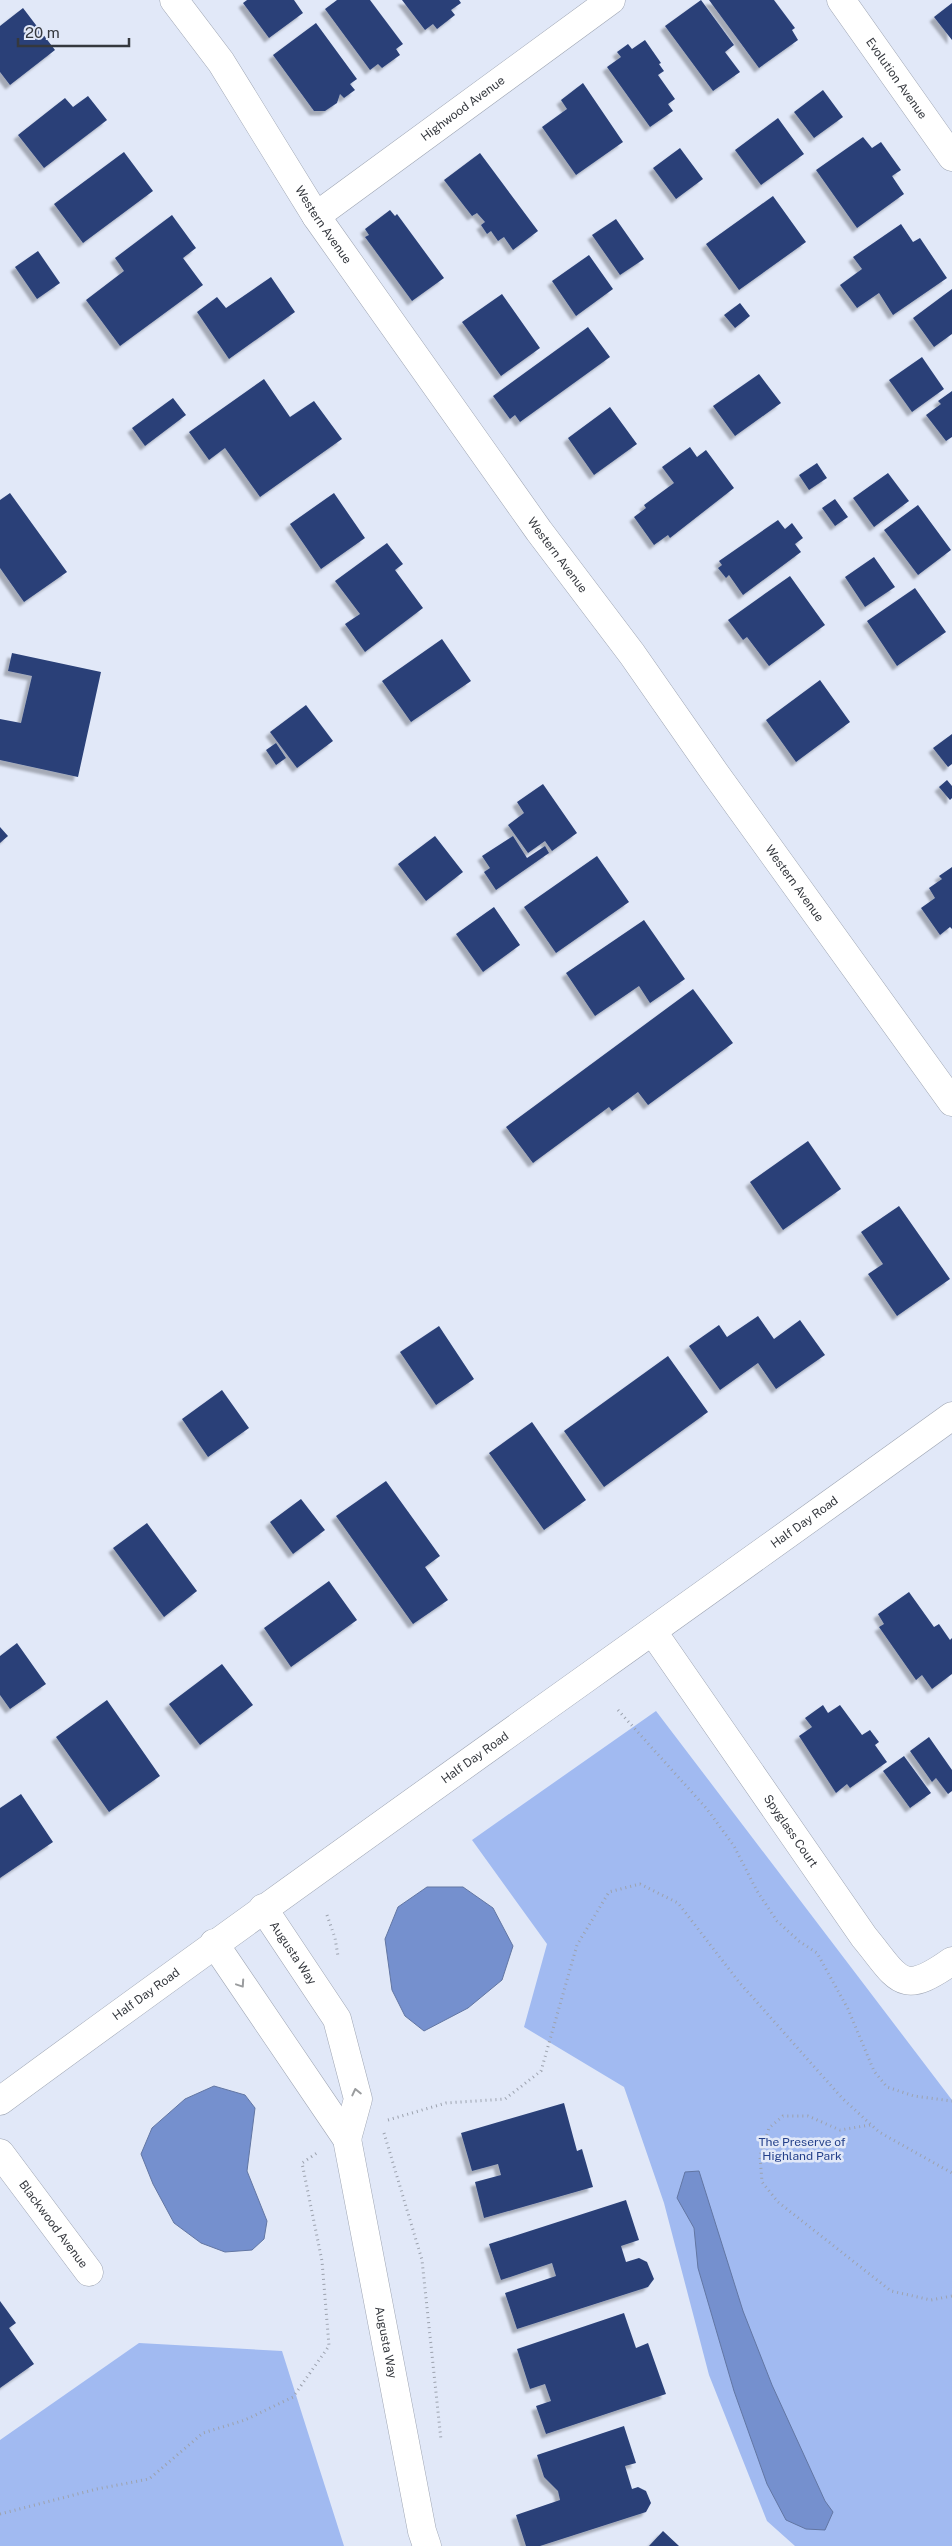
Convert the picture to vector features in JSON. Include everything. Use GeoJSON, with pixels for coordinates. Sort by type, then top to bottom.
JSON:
{"type":"FeatureCollection","features":[{"type":"Feature","properties":{"kind":"street","name":"Western Avenue"},"geometry":{"type":"LineString","coordinates":[[174,0],[221,62],[316,216],[539,531],[632,654],[715,773],[952,1102]]}},
{"type":"Feature","properties":{"kind":"street","name":"Highwood Avenue"},"geometry":{"type":"LineString","coordinates":[[316,216],[612,0]]}},
{"type":"Feature","properties":{"kind":"street","name":"Evolution Avenue"},"geometry":{"type":"LineString","coordinates":[[841,0],[952,157]]}},
{"type":"Feature","properties":{"kind":"street","name":"Half Day Road"},"geometry":{"type":"LineString","coordinates":[[0,2101],[214,1943],[952,1416]]}},
{"type":"Feature","properties":{"kind":"street","name":"Spyglass Court"},"geometry":{"type":"LineString","coordinates":[[652,1632],[864,1937],[898,1978],[908,1982],[928,1978],[952,1961]]}},
{"type":"Feature","properties":{"kind":"street","name":"Augusta Way"},"geometry":{"type":"LineString","coordinates":[[263,1908],[338,2019],[358,2099],[335,2144]]}},
{"type":"Feature","properties":{"kind":"street","name":"Augusta Way"},"geometry":{"type":"LineString","coordinates":[[214,1943],[335,2144],[427,2546]]}},
{"type":"Feature","properties":{"kind":"street","name":"Blackwood Avenue"},"geometry":{"type":"LineString","coordinates":[[0,2153],[89,2272]]}},
{"type":"Feature","properties":{"kind":"path"},"geometry":{"type":"LineString","coordinates":[[618,1710],[707,1809],[734,1846],[756,1891],[777,1921],[798,1941],[817,1953],[848,2009],[874,2071],[887,2086],[914,2096],[952,2101]]}},
{"type":"Feature","properties":{"kind":"path"},"geometry":{"type":"LineString","coordinates":[[381,2122],[446,2103],[504,2099],[541,2071],[577,1945],[609,1892],[640,1884],[678,1903],[738,1982],[842,2098],[870,2125],[952,2173]]}},
{"type":"Feature","properties":{"kind":"path"},"geometry":{"type":"LineString","coordinates":[[327,1915],[335,1938],[338,1965]]}},
{"type":"Feature","properties":{"kind":"path"},"geometry":{"type":"LineString","coordinates":[[870,2125],[840,2130],[808,2116],[783,2116],[769,2128],[760,2156],[762,2182],[778,2202],[891,2290],[932,2300],[952,2296]]}},
{"type":"Feature","properties":{"kind":"path"},"geometry":{"type":"LineString","coordinates":[[384,2131],[422,2260],[442,2446]]}},
{"type":"Feature","properties":{"kind":"path"},"geometry":{"type":"LineString","coordinates":[[0,2514],[97,2489],[149,2479],[203,2433],[245,2420],[293,2397],[329,2346],[322,2261],[302,2163],[335,2144]]}},
{"type":"Feature","properties":{"kind":"green space","name":"The Preserve of Highland Park"},"geometry":{"type":"Polygon","coordinates":[[[656,1711],[952,2100],[952,2546],[795,2546],[767,2521],[709,2375],[664,2203],[624,2087],[524,2027],[547,1944],[472,1840],[656,1711]]]}},
{"type":"Feature","properties":{"kind":"green space"},"geometry":{"type":"Polygon","coordinates":[[[139,2343],[282,2351],[344,2546],[0,2546],[0,2440],[139,2343]]]}},
{"type":"Feature","properties":{"kind":"shaded area"},"geometry":{"type":"Polygon","coordinates":[[[427,1887],[463,1887],[493,1908],[513,1946],[502,1980],[468,2008],[424,2031],[405,2016],[392,1990],[385,1939],[398,1907],[427,1887]]]}},
{"type":"Feature","properties":{"kind":"shaded area"},"geometry":{"type":"Polygon","coordinates":[[[214,2086],[245,2095],[255,2108],[247,2171],[267,2221],[264,2239],[252,2250],[225,2252],[201,2243],[174,2223],[153,2184],[141,2154],[152,2128],[185,2099],[214,2086]]]}},
{"type":"Feature","properties":{"kind":"shaded area"},"geometry":{"type":"Polygon","coordinates":[[[699,2171],[743,2311],[772,2385],[825,2501],[833,2512],[825,2530],[806,2529],[786,2520],[767,2484],[734,2391],[698,2268],[694,2228],[677,2198],[685,2172],[699,2171]]]}},
{"type":"Feature","properties":{"kind":"building"},"geometry":{"type":"Polygon","coordinates":[[[247,0],[294,0],[303,13],[269,38],[243,3],[247,0]]]}},
{"type":"Feature","properties":{"kind":"building"},"geometry":{"type":"Polygon","coordinates":[[[337,0],[370,0],[403,44],[396,49],[400,55],[382,68],[378,64],[370,70],[325,9],[337,0]]]}},
{"type":"Feature","properties":{"kind":"building"},"geometry":{"type":"Polygon","coordinates":[[[402,0],[459,0],[461,3],[451,10],[455,15],[437,29],[433,24],[425,30],[402,0]]]}},
{"type":"Feature","properties":{"kind":"building"},"geometry":{"type":"Polygon","coordinates":[[[701,0],[734,45],[725,52],[740,72],[713,91],[665,26],[701,0]]]}},
{"type":"Feature","properties":{"kind":"building"},"geometry":{"type":"Polygon","coordinates":[[[709,0],[774,0],[795,28],[792,30],[798,40],[759,68],[709,0]]]}},
{"type":"Feature","properties":{"kind":"building"},"geometry":{"type":"Polygon","coordinates":[[[952,3],[952,40],[934,17],[952,3]]]}},
{"type":"Feature","properties":{"kind":"building"},"geometry":{"type":"Polygon","coordinates":[[[23,8],[55,50],[10,85],[0,72],[0,26],[23,8]]]}},
{"type":"Feature","properties":{"kind":"building"},"geometry":{"type":"Polygon","coordinates":[[[316,23],[357,79],[350,84],[355,90],[344,98],[340,94],[337,103],[325,111],[314,111],[273,55],[316,23]]]}},
{"type":"Feature","properties":{"kind":"building"},"geometry":{"type":"Polygon","coordinates":[[[645,40],[661,63],[659,64],[664,71],[658,75],[675,99],[668,104],[673,111],[650,127],[607,67],[621,57],[617,52],[628,44],[632,49],[645,40]]]}},
{"type":"Feature","properties":{"kind":"building"},"geometry":{"type":"Polygon","coordinates":[[[583,83],[623,142],[576,175],[542,127],[567,109],[561,100],[583,83]]]}},
{"type":"Feature","properties":{"kind":"building"},"geometry":{"type":"Polygon","coordinates":[[[823,90],[843,117],[814,138],[794,112],[823,90]]]}},
{"type":"Feature","properties":{"kind":"building"},"geometry":{"type":"Polygon","coordinates":[[[88,96],[107,120],[44,168],[18,135],[65,98],[73,107],[88,96]]]}},
{"type":"Feature","properties":{"kind":"building"},"geometry":{"type":"Polygon","coordinates":[[[778,118],[804,154],[761,185],[735,150],[778,118]]]}},
{"type":"Feature","properties":{"kind":"building"},"geometry":{"type":"Polygon","coordinates":[[[863,137],[872,148],[881,142],[901,170],[892,176],[904,194],[857,228],[816,170],[863,137]]]}},
{"type":"Feature","properties":{"kind":"building"},"geometry":{"type":"Polygon","coordinates":[[[680,148],[703,179],[676,199],[653,168],[680,148]]]}},
{"type":"Feature","properties":{"kind":"building"},"geometry":{"type":"Polygon","coordinates":[[[124,152],[153,191],[83,243],[54,204],[124,152]]]}},
{"type":"Feature","properties":{"kind":"building"},"geometry":{"type":"Polygon","coordinates":[[[480,153],[538,231],[513,250],[504,237],[498,241],[491,231],[487,234],[481,225],[485,222],[477,213],[472,216],[444,180],[480,153]]]}},
{"type":"Feature","properties":{"kind":"building"},"geometry":{"type":"Polygon","coordinates":[[[773,196],[806,242],[739,290],[706,244],[773,196]]]}},
{"type":"Feature","properties":{"kind":"building"},"geometry":{"type":"Polygon","coordinates":[[[390,210],[395,216],[397,214],[444,278],[412,301],[365,237],[369,235],[365,229],[390,210]]]}},
{"type":"Feature","properties":{"kind":"building"},"geometry":{"type":"Polygon","coordinates":[[[172,215],[196,248],[183,258],[203,285],[120,346],[86,300],[124,271],[115,258],[172,215]]]}},
{"type":"Feature","properties":{"kind":"building"},"geometry":{"type":"Polygon","coordinates":[[[616,219],[644,259],[620,275],[592,235],[616,219]]]}},
{"type":"Feature","properties":{"kind":"building"},"geometry":{"type":"Polygon","coordinates":[[[901,224],[913,242],[920,238],[947,278],[893,315],[879,293],[857,308],[840,285],[862,269],[853,257],[901,224]]]}},
{"type":"Feature","properties":{"kind":"building"},"geometry":{"type":"Polygon","coordinates":[[[38,251],[60,283],[37,299],[15,267],[38,251]]]}},
{"type":"Feature","properties":{"kind":"building"},"geometry":{"type":"Polygon","coordinates":[[[589,255],[613,289],[576,316],[552,281],[589,255]]]}},
{"type":"Feature","properties":{"kind":"building"},"geometry":{"type":"Polygon","coordinates":[[[271,277],[295,312],[229,359],[197,312],[217,297],[226,308],[271,277]]]}},
{"type":"Feature","properties":{"kind":"building"},"geometry":{"type":"Polygon","coordinates":[[[952,289],[952,334],[934,347],[913,318],[952,289]]]}},
{"type":"Feature","properties":{"kind":"building"},"geometry":{"type":"Polygon","coordinates":[[[502,294],[540,348],[501,376],[462,322],[502,294]]]}},
{"type":"Feature","properties":{"kind":"building"},"geometry":{"type":"Polygon","coordinates":[[[740,303],[750,316],[735,328],[724,315],[740,303]]]}},
{"type":"Feature","properties":{"kind":"building"},"geometry":{"type":"Polygon","coordinates":[[[588,327],[610,357],[520,422],[515,415],[510,419],[493,396],[588,327]]]}},
{"type":"Feature","properties":{"kind":"building"},"geometry":{"type":"Polygon","coordinates":[[[922,357],[944,389],[912,412],[889,380],[922,357]]]}},
{"type":"Feature","properties":{"kind":"building"},"geometry":{"type":"Polygon","coordinates":[[[759,374],[781,403],[735,436],[713,406],[759,374]]]}},
{"type":"Feature","properties":{"kind":"building"},"geometry":{"type":"Polygon","coordinates":[[[264,379],[290,417],[314,401],[342,439],[260,497],[225,448],[209,460],[189,432],[264,379]]]}},
{"type":"Feature","properties":{"kind":"building"},"geometry":{"type":"Polygon","coordinates":[[[952,391],[952,437],[946,441],[926,415],[941,404],[938,401],[952,391]]]}},
{"type":"Feature","properties":{"kind":"building"},"geometry":{"type":"Polygon","coordinates":[[[173,398],[186,415],[145,446],[132,428],[173,398]]]}},
{"type":"Feature","properties":{"kind":"building"},"geometry":{"type":"Polygon","coordinates":[[[610,407],[637,444],[594,475],[568,438],[610,407]]]}},
{"type":"Feature","properties":{"kind":"building"},"geometry":{"type":"Polygon","coordinates":[[[690,447],[697,457],[706,450],[734,488],[670,538],[668,535],[654,545],[634,517],[646,508],[644,505],[674,483],[662,467],[690,447]]]}},
{"type":"Feature","properties":{"kind":"building"},"geometry":{"type":"Polygon","coordinates":[[[817,463],[827,478],[809,490],[799,475],[817,463]]]}},
{"type":"Feature","properties":{"kind":"building"},"geometry":{"type":"Polygon","coordinates":[[[888,473],[909,501],[874,527],[853,498],[888,473]]]}},
{"type":"Feature","properties":{"kind":"building"},"geometry":{"type":"Polygon","coordinates":[[[10,493],[67,572],[24,602],[0,568],[0,500],[10,493]]]}},
{"type":"Feature","properties":{"kind":"building"},"geometry":{"type":"Polygon","coordinates":[[[334,493],[365,538],[321,569],[290,524],[334,493]]]}},
{"type":"Feature","properties":{"kind":"building"},"geometry":{"type":"Polygon","coordinates":[[[835,499],[848,517],[835,526],[822,508],[835,499]]]}},
{"type":"Feature","properties":{"kind":"building"},"geometry":{"type":"Polygon","coordinates":[[[918,505],[951,550],[918,575],[884,530],[918,505]]]}},
{"type":"Feature","properties":{"kind":"building"},"geometry":{"type":"Polygon","coordinates":[[[778,520],[785,529],[792,523],[803,538],[795,544],[801,552],[743,595],[729,575],[726,578],[718,568],[722,565],[719,561],[778,520]]]}},
{"type":"Feature","properties":{"kind":"building"},"geometry":{"type":"Polygon","coordinates":[[[387,543],[403,564],[395,570],[423,608],[365,652],[345,624],[360,614],[335,581],[387,543]]]}},
{"type":"Feature","properties":{"kind":"building"},"geometry":{"type":"Polygon","coordinates":[[[874,557],[895,587],[865,607],[845,577],[874,557]]]}},
{"type":"Feature","properties":{"kind":"building"},"geometry":{"type":"Polygon","coordinates":[[[790,576],[825,625],[769,666],[747,637],[743,640],[728,620],[790,576]]]}},
{"type":"Feature","properties":{"kind":"building"},"geometry":{"type":"Polygon","coordinates":[[[915,588],[946,632],[897,666],[867,621],[915,588]]]}},
{"type":"Feature","properties":{"kind":"building"},"geometry":{"type":"Polygon","coordinates":[[[442,639],[471,681],[411,722],[382,681],[442,639]]]}},
{"type":"Feature","properties":{"kind":"building"},"geometry":{"type":"Polygon","coordinates":[[[12,653],[101,672],[78,777],[0,760],[0,719],[21,723],[32,676],[8,671],[12,653]]]}},
{"type":"Feature","properties":{"kind":"building"},"geometry":{"type":"Polygon","coordinates":[[[820,680],[850,722],[796,762],[766,720],[820,680]]]}},
{"type":"Feature","properties":{"kind":"building"},"geometry":{"type":"Polygon","coordinates":[[[306,705],[333,741],[297,768],[270,732],[306,705]]]}},
{"type":"Feature","properties":{"kind":"building"},"geometry":{"type":"Polygon","coordinates":[[[952,734],[952,764],[948,767],[933,748],[952,734]]]}},
{"type":"Feature","properties":{"kind":"building"},"geometry":{"type":"Polygon","coordinates":[[[276,743],[286,758],[276,765],[266,750],[276,743]]]}},
{"type":"Feature","properties":{"kind":"building"},"geometry":{"type":"Polygon","coordinates":[[[947,780],[952,786],[952,798],[950,800],[939,787],[947,780]]]}},
{"type":"Feature","properties":{"kind":"building"},"geometry":{"type":"Polygon","coordinates":[[[543,784],[577,833],[552,851],[545,841],[528,853],[508,825],[524,813],[517,802],[543,784]]]}},
{"type":"Feature","properties":{"kind":"building"},"geometry":{"type":"Polygon","coordinates":[[[0,827],[8,836],[0,843],[0,827]]]}},
{"type":"Feature","properties":{"kind":"building"},"geometry":{"type":"Polygon","coordinates":[[[435,836],[463,872],[426,901],[398,864],[435,836]]]}},
{"type":"Feature","properties":{"kind":"building"},"geometry":{"type":"Polygon","coordinates":[[[513,836],[527,858],[545,846],[549,853],[496,890],[484,872],[490,868],[482,856],[513,836]]]}},
{"type":"Feature","properties":{"kind":"building"},"geometry":{"type":"Polygon","coordinates":[[[597,856],[629,902],[556,953],[524,907],[597,856]]]}},
{"type":"Feature","properties":{"kind":"building"},"geometry":{"type":"Polygon","coordinates":[[[952,867],[952,929],[950,927],[940,935],[921,908],[935,898],[929,888],[942,879],[939,876],[952,867]]]}},
{"type":"Feature","properties":{"kind":"building"},"geometry":{"type":"Polygon","coordinates":[[[494,907],[520,945],[483,972],[456,934],[494,907]]]}},
{"type":"Feature","properties":{"kind":"building"},"geometry":{"type":"Polygon","coordinates":[[[644,920],[685,979],[650,1003],[639,986],[595,1016],[566,973],[644,920]]]}},
{"type":"Feature","properties":{"kind":"building"},"geometry":{"type":"Polygon","coordinates":[[[693,989],[733,1043],[648,1105],[638,1092],[612,1111],[609,1107],[533,1163],[506,1127],[693,989]]]}},
{"type":"Feature","properties":{"kind":"building"},"geometry":{"type":"Polygon","coordinates":[[[808,1141],[841,1189],[783,1230],[750,1182],[808,1141]]]}},
{"type":"Feature","properties":{"kind":"building"},"geometry":{"type":"Polygon","coordinates":[[[899,1206],[950,1279],[897,1316],[868,1274],[883,1264],[861,1232],[899,1206]]]}},
{"type":"Feature","properties":{"kind":"building"},"geometry":{"type":"Polygon","coordinates":[[[758,1316],[774,1339],[800,1320],[825,1355],[776,1389],[758,1363],[720,1390],[689,1346],[719,1325],[727,1337],[758,1316]]]}},
{"type":"Feature","properties":{"kind":"building"},"geometry":{"type":"Polygon","coordinates":[[[439,1326],[474,1379],[436,1405],[400,1352],[439,1326]]]}},
{"type":"Feature","properties":{"kind":"building"},"geometry":{"type":"Polygon","coordinates":[[[668,1356],[708,1412],[604,1487],[564,1431],[668,1356]]]}},
{"type":"Feature","properties":{"kind":"building"},"geometry":{"type":"Polygon","coordinates":[[[222,1390],[249,1428],[208,1457],[182,1419],[222,1390]]]}},
{"type":"Feature","properties":{"kind":"building"},"geometry":{"type":"Polygon","coordinates":[[[532,1422],[586,1500],[544,1530],[489,1453],[532,1422]]]}},
{"type":"Feature","properties":{"kind":"building"},"geometry":{"type":"Polygon","coordinates":[[[386,1481],[440,1556],[425,1567],[448,1600],[413,1624],[336,1516],[386,1481]]]}},
{"type":"Feature","properties":{"kind":"building"},"geometry":{"type":"Polygon","coordinates":[[[301,1499],[325,1530],[293,1554],[270,1522],[301,1499]]]}},
{"type":"Feature","properties":{"kind":"building"},"geometry":{"type":"Polygon","coordinates":[[[147,1523],[197,1591],[164,1617],[113,1548],[147,1523]]]}},
{"type":"Feature","properties":{"kind":"building"},"geometry":{"type":"Polygon","coordinates":[[[329,1581],[357,1620],[291,1667],[264,1628],[329,1581]]]}},
{"type":"Feature","properties":{"kind":"building"},"geometry":{"type":"Polygon","coordinates":[[[909,1592],[934,1627],[939,1624],[950,1640],[952,1638],[952,1674],[932,1689],[922,1675],[916,1680],[879,1627],[884,1624],[878,1614],[909,1592]]]}},
{"type":"Feature","properties":{"kind":"building"},"geometry":{"type":"Polygon","coordinates":[[[17,1643],[46,1684],[10,1709],[0,1695],[0,1656],[17,1643]]]}},
{"type":"Feature","properties":{"kind":"building"},"geometry":{"type":"Polygon","coordinates":[[[222,1664],[253,1705],[200,1745],[169,1704],[222,1664]]]}},
{"type":"Feature","properties":{"kind":"building"},"geometry":{"type":"Polygon","coordinates":[[[107,1700],[160,1776],[109,1812],[56,1737],[107,1700]]]}},
{"type":"Feature","properties":{"kind":"building"},"geometry":{"type":"Polygon","coordinates":[[[823,1705],[828,1713],[840,1705],[862,1735],[870,1730],[879,1742],[875,1745],[887,1762],[850,1788],[847,1784],[836,1793],[799,1736],[812,1727],[805,1718],[823,1705]]]}},
{"type":"Feature","properties":{"kind":"building"},"geometry":{"type":"Polygon","coordinates":[[[929,1737],[952,1770],[952,1791],[948,1794],[936,1778],[932,1782],[910,1751],[929,1737]]]}},
{"type":"Feature","properties":{"kind":"building"},"geometry":{"type":"Polygon","coordinates":[[[904,1756],[931,1793],[910,1808],[883,1771],[904,1756]]]}},
{"type":"Feature","properties":{"kind":"building"},"geometry":{"type":"Polygon","coordinates":[[[21,1794],[53,1842],[0,1878],[0,1808],[21,1794]]]}},
{"type":"Feature","properties":{"kind":"building"},"geometry":{"type":"Polygon","coordinates":[[[564,2103],[577,2151],[582,2149],[593,2187],[484,2218],[475,2182],[501,2175],[498,2164],[472,2171],[461,2133],[564,2103]]]}},
{"type":"Feature","properties":{"kind":"building"},"geometry":{"type":"Polygon","coordinates":[[[626,2200],[639,2240],[621,2246],[626,2262],[639,2258],[647,2262],[654,2279],[648,2287],[517,2329],[505,2293],[556,2276],[552,2263],[501,2280],[489,2244],[626,2200]]]}},
{"type":"Feature","properties":{"kind":"building"},"geometry":{"type":"Polygon","coordinates":[[[0,2301],[16,2323],[9,2328],[34,2364],[0,2388],[0,2301]]]}},
{"type":"Feature","properties":{"kind":"building"},"geometry":{"type":"Polygon","coordinates":[[[624,2313],[636,2348],[648,2343],[666,2394],[546,2434],[536,2406],[551,2401],[545,2384],[530,2389],[517,2349],[624,2313]]]}},
{"type":"Feature","properties":{"kind":"building"},"geometry":{"type":"Polygon","coordinates":[[[624,2426],[636,2463],[625,2466],[632,2489],[638,2487],[646,2491],[651,2503],[646,2512],[540,2546],[526,2546],[516,2515],[560,2500],[558,2491],[544,2477],[537,2455],[624,2426]]]}},
{"type":"Feature","properties":{"kind":"building"},"geometry":{"type":"Polygon","coordinates":[[[663,2531],[679,2546],[649,2546],[663,2531]]]}}]}
